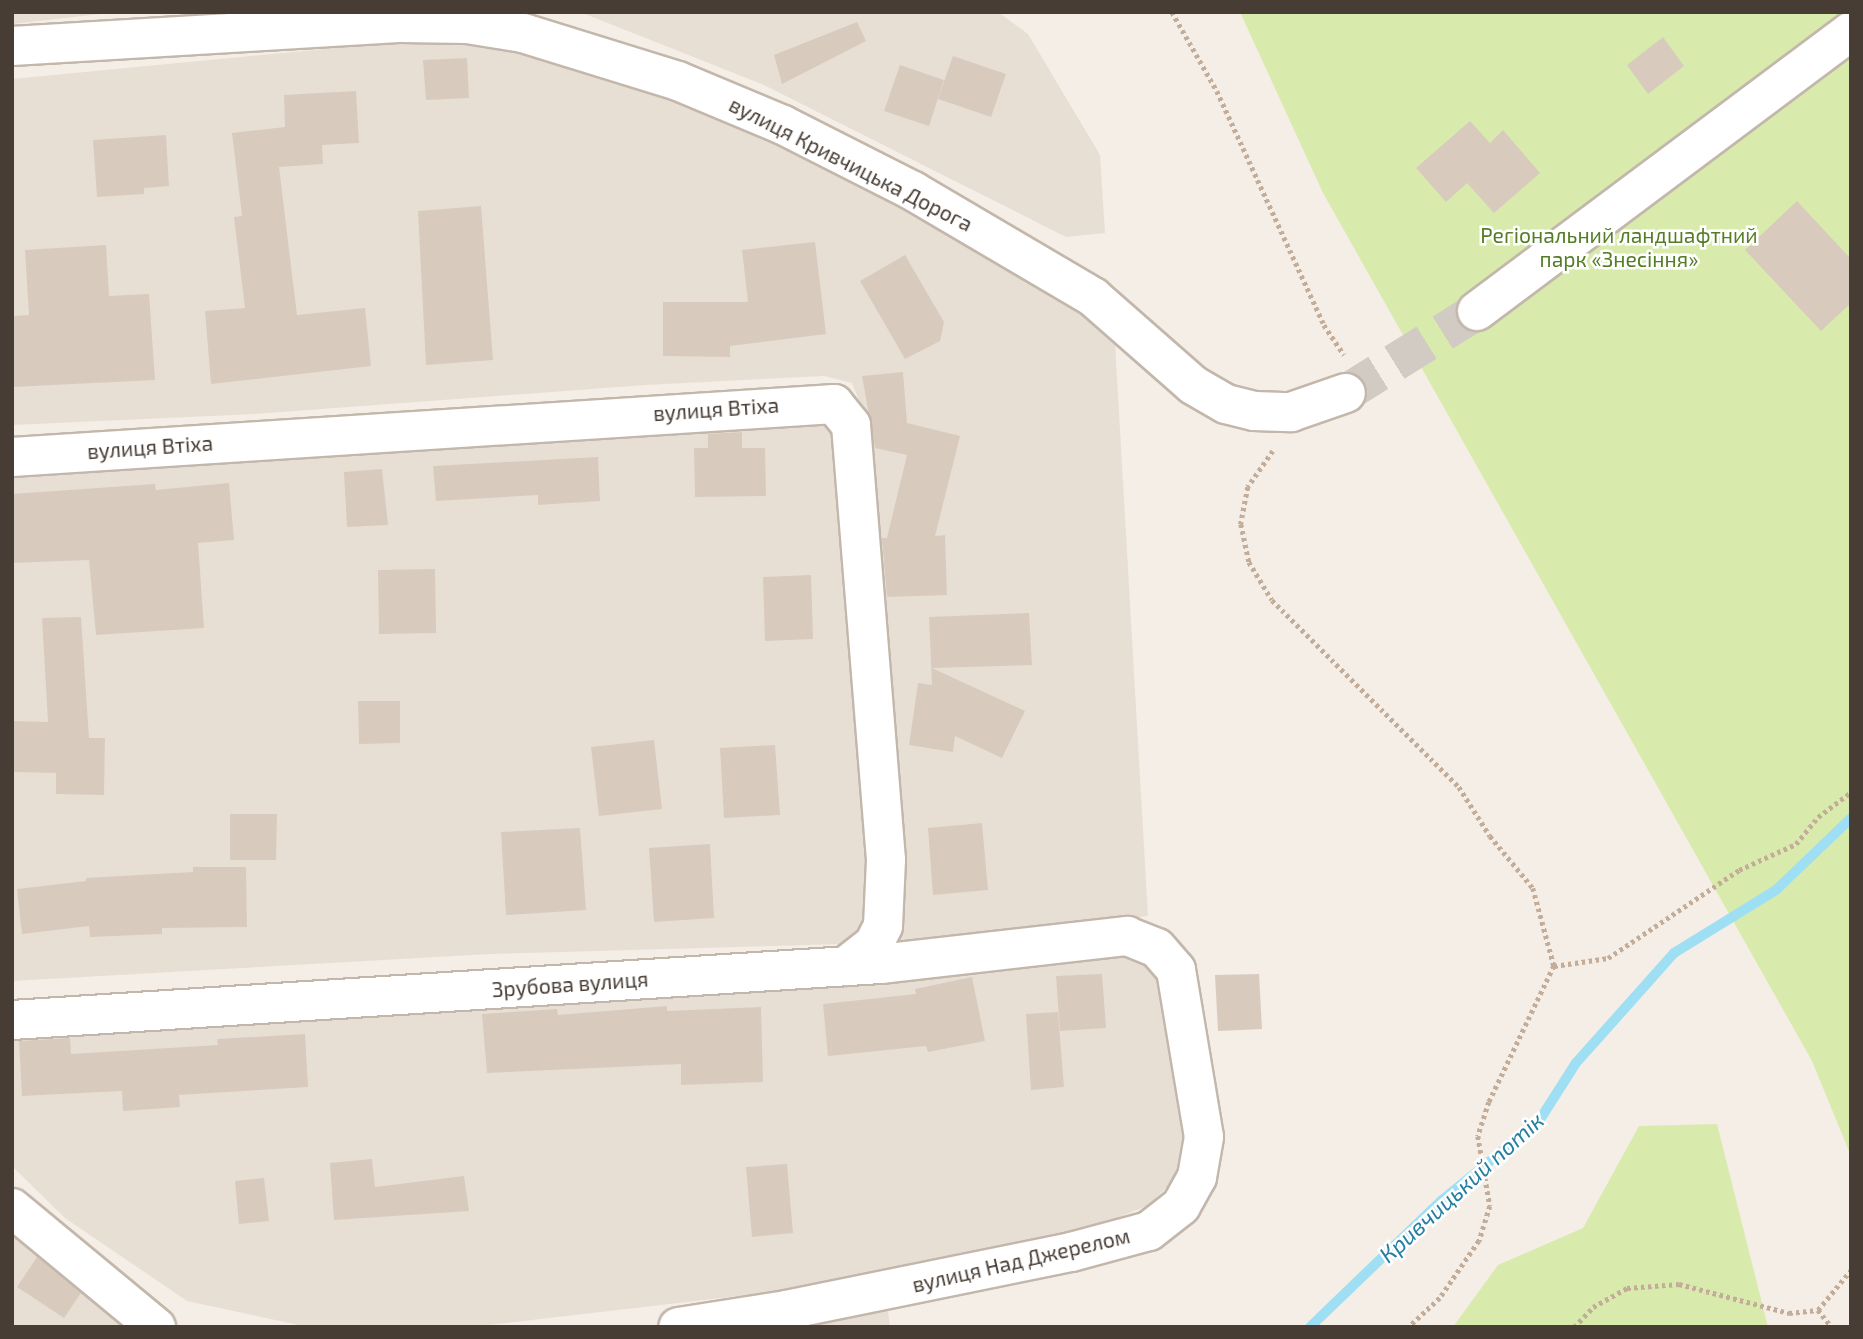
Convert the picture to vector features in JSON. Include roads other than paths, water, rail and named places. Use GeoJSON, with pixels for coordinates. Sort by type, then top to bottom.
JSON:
{"type":"FeatureCollection","features":[{"type":"Feature","properties":{"kind":"street","name":"вулиця Кривчицька Дорога"},"geometry":{"type":"LineString","coordinates":[[12,46],[402,23],[467,24],[523,33],[678,80],[783,125],[913,191],[1093,297],[1193,385],[1226,404],[1254,411],[1291,412],[1347,376]]}},
{"type":"Feature","properties":{"kind":"street"},"geometry":{"type":"LineString","coordinates":[[1477,311],[1851,30]]}},
{"type":"Feature","properties":{"kind":"street","name":"вулиця Втіха"},"geometry":{"type":"LineString","coordinates":[[12,457],[834,404],[851,425],[887,884],[887,907],[874,944],[846,966]]}},
{"type":"Feature","properties":{"kind":"street","name":"Зрубова вулиця"},"geometry":{"type":"LineString","coordinates":[[12,1020],[846,966],[1127,936]]}},
{"type":"Feature","properties":{"kind":"street","name":"вулиця Над Джерелом"},"geometry":{"type":"LineString","coordinates":[[678,1327],[787,1310],[1071,1252],[1149,1231],[1181,1206],[1197,1177],[1204,1137],[1188,1020],[1175,970],[1157,948],[1127,936]]}},
{"type":"Feature","properties":{"kind":"street"},"geometry":{"type":"LineString","coordinates":[[12,1208],[156,1327]]}},
{"type":"Feature","properties":{"kind":"waterway","name":"Кривчицький потік"},"geometry":{"type":"LineString","coordinates":[[1310,1327],[1441,1201],[1539,1121],[1576,1063],[1674,953],[1776,890],[1851,818]]}},
{"type":"Feature","properties":{"kind":"tunnel"},"geometry":{"type":"LineString","coordinates":[[1346,393],[1477,311]]}},
{"type":"Feature","properties":{"kind":"park label","name":"Регіональний ландшафтний парк «Знесіння»"},"geometry":{"type":"Point","coordinates":[1619,247]}}]}
